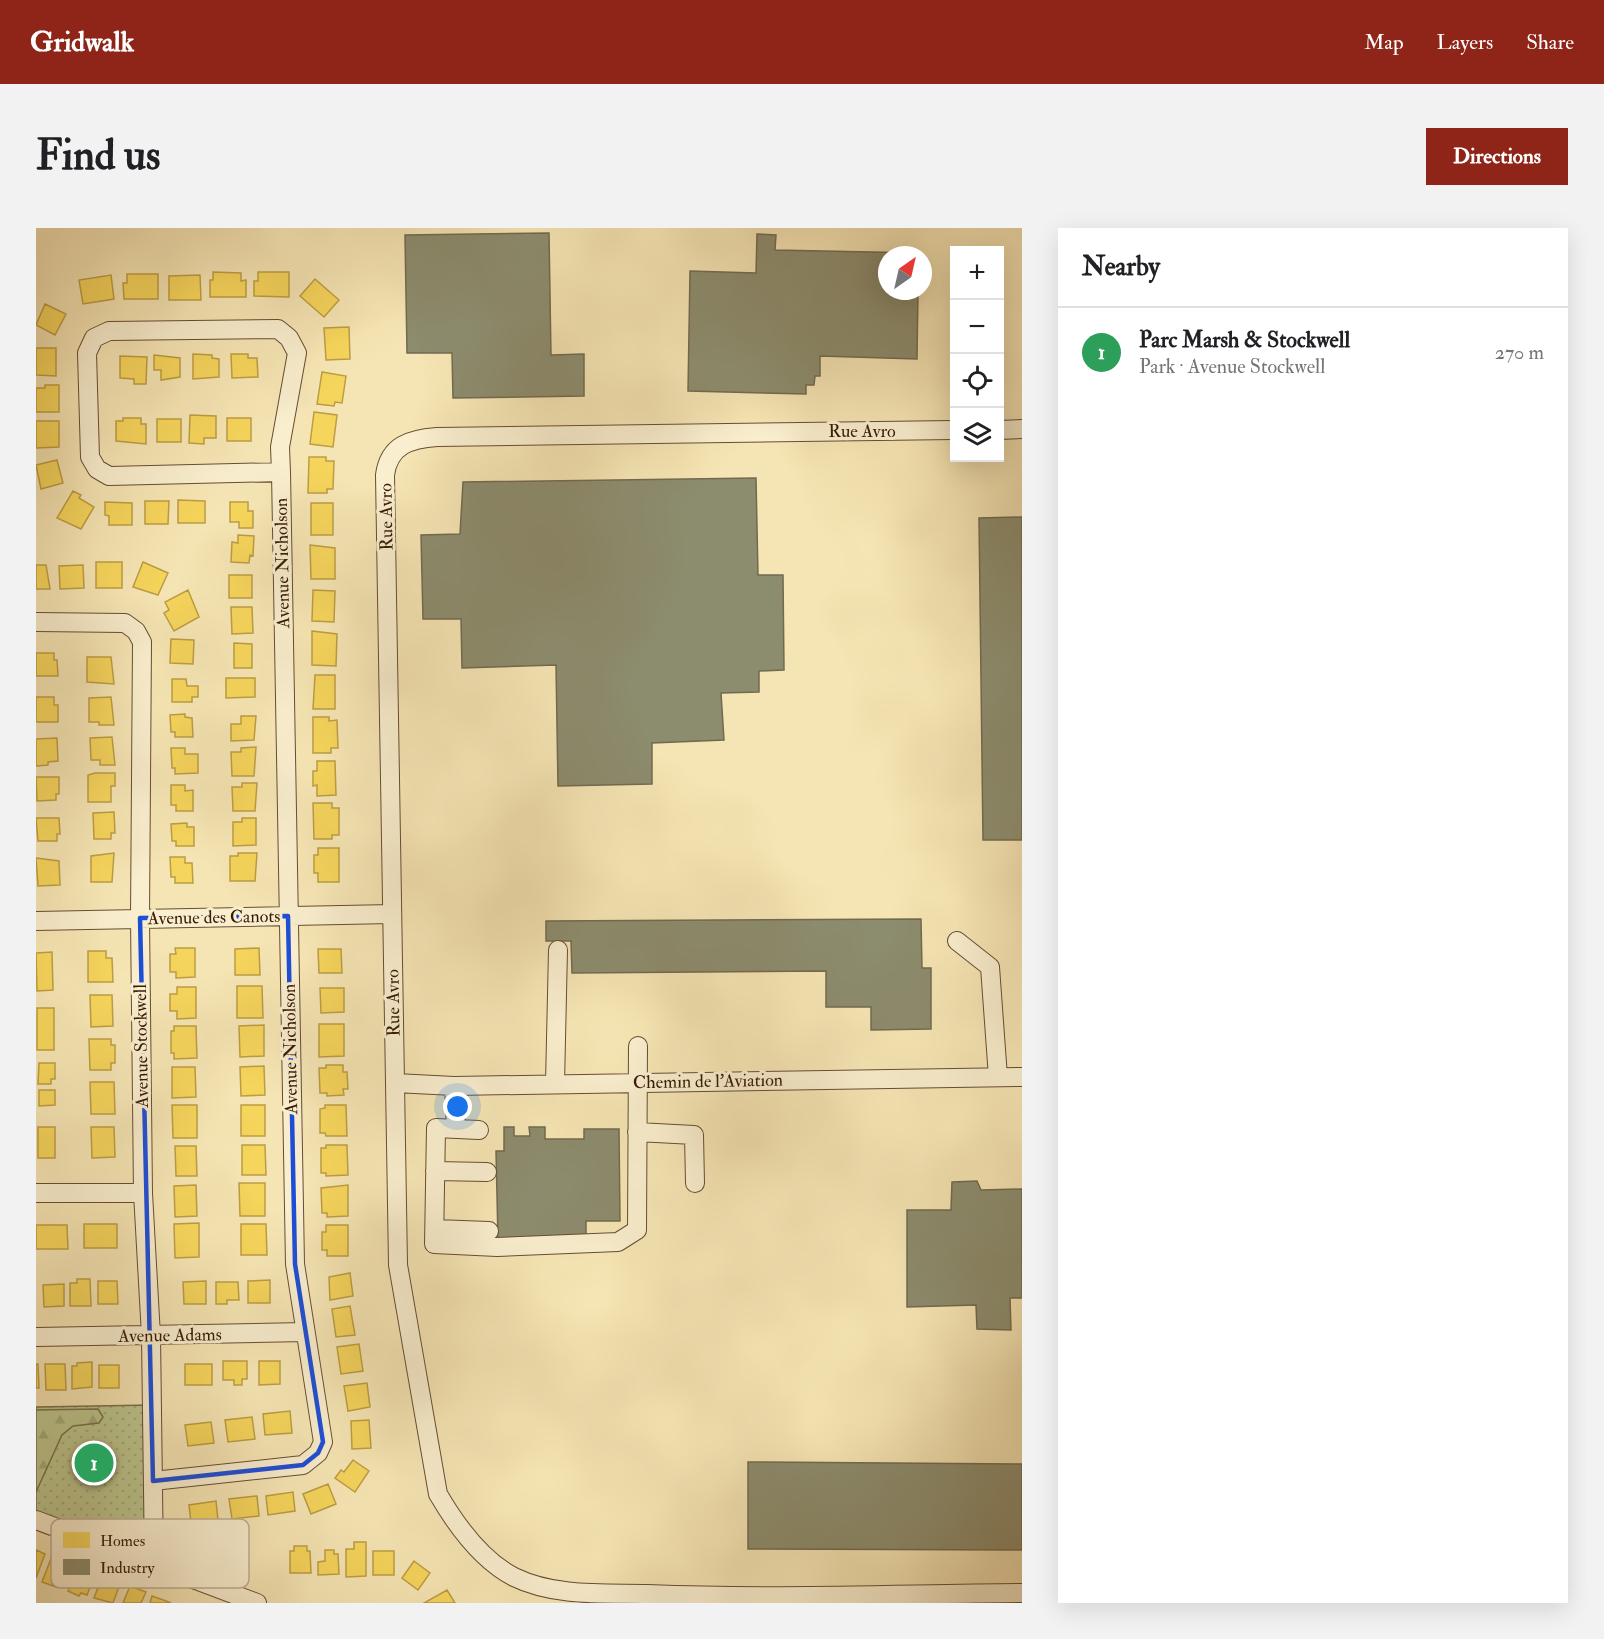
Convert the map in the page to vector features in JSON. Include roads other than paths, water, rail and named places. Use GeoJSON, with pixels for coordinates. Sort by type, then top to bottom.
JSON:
{"type":"FeatureCollection","features":[{"type":"Feature","properties":{"kind":"street","name":"Avenue Nicholson"},"geometry":{"type":"LineString","coordinates":[[153,1481],[303,1465],[318,1453],[323,1442],[295,1264],[288,916],[281,472],[280,447],[297,353],[290,338],[278,329],[109,331],[94,338],[87,353],[87,365],[90,457],[97,469],[109,476],[281,472]]}},
{"type":"Feature","properties":{"kind":"street"},"geometry":{"type":"LineString","coordinates":[[1004,430],[1022,429]]}},
{"type":"Feature","properties":{"kind":"street","name":"Rue Avro"},"geometry":{"type":"LineString","coordinates":[[950,430],[437,437],[409,441],[394,450],[387,464],[385,475],[398,1265],[438,1494],[455,1524],[480,1550],[513,1576],[556,1597],[709,1600],[1022,1593]]}},
{"type":"Feature","properties":{"kind":"street","name":"Avenue Stockwell"},"geometry":{"type":"LineString","coordinates":[[36,622],[125,622],[136,632],[142,642],[140,918],[143,1193],[151,1336],[153,1519]]}},
{"type":"Feature","properties":{"kind":"street","name":"Avenue des Canots"},"geometry":{"type":"LineString","coordinates":[[36,921],[392,914]]}},
{"type":"Feature","properties":{"kind":"street"},"geometry":{"type":"LineString","coordinates":[[957,941],[990,967],[998,1077]]}},
{"type":"Feature","properties":{"kind":"street"},"geometry":{"type":"LineString","coordinates":[[555,1084],[558,950]]}},
{"type":"Feature","properties":{"kind":"street"},"geometry":{"type":"LineString","coordinates":[[479,1130],[436,1128],[434,1244],[497,1247],[618,1242],[637,1230],[638,1046]]}},
{"type":"Feature","properties":{"kind":"street","name":"Chemin de l'Aviation"},"geometry":{"type":"LineString","coordinates":[[395,1083],[454,1086],[1022,1077]]}},
{"type":"Feature","properties":{"kind":"street"},"geometry":{"type":"LineString","coordinates":[[454,1086],[456,1129]]}},
{"type":"Feature","properties":{"kind":"street"},"geometry":{"type":"LineString","coordinates":[[637,1132],[694,1135],[695,1183]]}},
{"type":"Feature","properties":{"kind":"street"},"geometry":{"type":"LineString","coordinates":[[435,1171],[487,1172]]}},
{"type":"Feature","properties":{"kind":"street"},"geometry":{"type":"LineString","coordinates":[[36,1194],[143,1193]]}},
{"type":"Feature","properties":{"kind":"street"},"geometry":{"type":"LineString","coordinates":[[435,1229],[489,1231]]}},
{"type":"Feature","properties":{"kind":"street","name":"Avenue Adams"},"geometry":{"type":"LineString","coordinates":[[36,1337],[305,1332]]}},
{"type":"Feature","properties":{"kind":"street"},"geometry":{"type":"LineString","coordinates":[[36,1520],[51,1526]]}},
{"type":"Feature","properties":{"kind":"street"},"geometry":{"type":"LineString","coordinates":[[215,1588],[253,1603]]}},
{"type":"Feature","properties":{"kind":"place","name":"Parc Marsh & Stockwell"},"geometry":{"type":"Point","coordinates":[94,1463]}}]}
